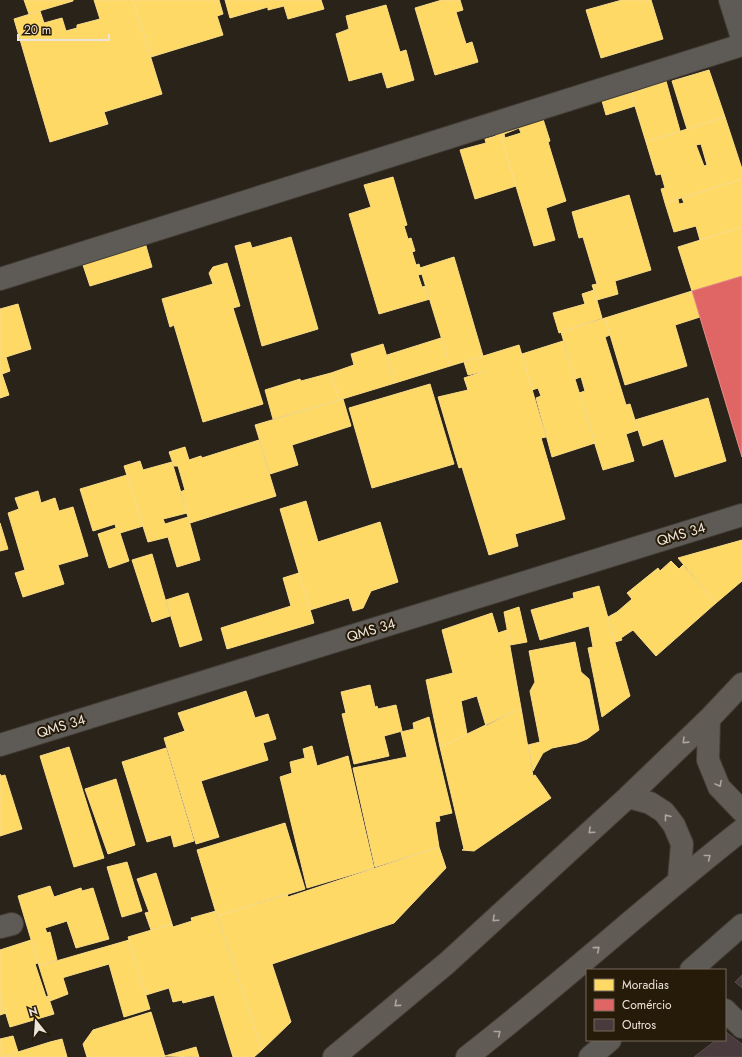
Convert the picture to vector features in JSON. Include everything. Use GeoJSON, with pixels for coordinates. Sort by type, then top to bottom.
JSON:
{"type":"FeatureCollection","features":[{"type":"Feature","properties":{"kind":"main road"},"geometry":{"type":"LineString","coordinates":[[334,1057],[447,962],[628,797],[709,719],[742,684]]}},
{"type":"Feature","properties":{"kind":"main road"},"geometry":{"type":"LineString","coordinates":[[709,719],[708,760],[719,787],[742,810]]}},
{"type":"Feature","properties":{"kind":"main road"},"geometry":{"type":"LineString","coordinates":[[628,797],[650,803],[664,812],[674,825],[682,844],[679,879]]}},
{"type":"Feature","properties":{"kind":"main road"},"geometry":{"type":"LineString","coordinates":[[467,1057],[506,1026],[679,879],[742,830]]}},
{"type":"Feature","properties":{"kind":"street"},"geometry":{"type":"LineString","coordinates":[[730,0],[742,38]]}},
{"type":"Feature","properties":{"kind":"street"},"geometry":{"type":"LineString","coordinates":[[0,279],[742,45]]}},
{"type":"Feature","properties":{"kind":"street","name":"QMS 34"},"geometry":{"type":"LineString","coordinates":[[0,745],[742,515]]}},
{"type":"Feature","properties":{"kind":"street"},"geometry":{"type":"LineString","coordinates":[[692,969],[742,925]]}},
{"type":"Feature","properties":{"kind":"street"},"geometry":{"type":"LineString","coordinates":[[726,1011],[742,1027]]}},
{"type":"Feature","properties":{"kind":"street"},"geometry":{"type":"LineString","coordinates":[[590,1057],[609,1041]]}},
{"type":"Feature","properties":{"kind":"building: Moradias"},"geometry":{"type":"Polygon","coordinates":[[[24,0],[73,0],[73,1],[29,14],[24,0]]]}},
{"type":"Feature","properties":{"kind":"building: Moradias"},"geometry":{"type":"Polygon","coordinates":[[[94,0],[133,0],[162,94],[104,112],[108,124],[50,142],[14,19],[40,11],[44,23],[62,18],[66,31],[77,28],[77,25],[100,19],[94,0]]]}},
{"type":"Feature","properties":{"kind":"building: Moradias"},"geometry":{"type":"Polygon","coordinates":[[[133,0],[219,0],[223,14],[217,16],[223,35],[151,57],[133,0]]]}},
{"type":"Feature","properties":{"kind":"building: Moradias"},"geometry":{"type":"Polygon","coordinates":[[[225,0],[321,0],[324,9],[288,19],[284,6],[268,10],[268,7],[230,18],[225,0]]]}},
{"type":"Feature","properties":{"kind":"building: Moradias"},"geometry":{"type":"Polygon","coordinates":[[[442,0],[460,0],[463,10],[456,12],[466,44],[472,42],[478,62],[435,75],[415,8],[442,0]]]}},
{"type":"Feature","properties":{"kind":"building: Moradias"},"geometry":{"type":"Polygon","coordinates":[[[622,0],[651,0],[663,39],[601,58],[586,10],[622,0]]]}},
{"type":"Feature","properties":{"kind":"building: Moradias"},"geometry":{"type":"Polygon","coordinates":[[[386,5],[400,52],[406,50],[414,80],[387,88],[382,72],[349,81],[336,34],[349,29],[346,16],[386,5]]]}},
{"type":"Feature","properties":{"kind":"building: Moradias"},"geometry":{"type":"Polygon","coordinates":[[[709,70],[725,117],[687,129],[672,81],[709,70]]]}},
{"type":"Feature","properties":{"kind":"building: Moradias"},"geometry":{"type":"Polygon","coordinates":[[[666,81],[680,131],[646,142],[631,93],[666,81]]]}},
{"type":"Feature","properties":{"kind":"building: Moradias"},"geometry":{"type":"Polygon","coordinates":[[[631,93],[635,106],[606,115],[602,101],[631,93]]]}},
{"type":"Feature","properties":{"kind":"building: Moradias"},"geometry":{"type":"Polygon","coordinates":[[[725,117],[742,169],[742,179],[665,203],[661,189],[665,188],[661,174],[656,175],[646,142],[725,117]],[[701,144],[696,145],[704,166],[707,165],[701,144]]]}},
{"type":"Feature","properties":{"kind":"building: Moradias"},"geometry":{"type":"Polygon","coordinates":[[[543,119],[550,141],[548,142],[566,201],[546,208],[555,240],[534,246],[500,133],[543,119]],[[519,128],[504,134],[505,138],[521,133],[519,128]]]}},
{"type":"Feature","properties":{"kind":"building: Moradias"},"geometry":{"type":"Polygon","coordinates":[[[500,133],[516,186],[475,199],[460,150],[486,143],[485,139],[496,136],[495,134],[500,133]]]}},
{"type":"Feature","properties":{"kind":"building: Moradias"},"geometry":{"type":"Polygon","coordinates":[[[393,177],[407,225],[404,226],[408,239],[411,238],[415,251],[412,252],[416,265],[419,264],[422,274],[418,275],[422,287],[426,286],[430,299],[379,314],[349,214],[371,207],[364,185],[393,177]]]}},
{"type":"Feature","properties":{"kind":"building: Moradias"},"geometry":{"type":"Polygon","coordinates":[[[742,179],[742,227],[700,240],[696,226],[674,232],[665,203],[678,199],[679,204],[684,203],[682,198],[742,179]]]}},
{"type":"Feature","properties":{"kind":"building: Moradias"},"geometry":{"type":"Polygon","coordinates":[[[629,195],[651,270],[615,281],[618,294],[597,300],[592,285],[597,284],[583,237],[579,238],[572,212],[629,195]]]}},
{"type":"Feature","properties":{"kind":"building: Moradias"},"geometry":{"type":"Polygon","coordinates":[[[742,227],[742,276],[692,291],[678,247],[742,227]]]}},
{"type":"Feature","properties":{"kind":"building: Moradias"},"geometry":{"type":"Polygon","coordinates":[[[291,237],[318,329],[262,346],[235,246],[250,242],[252,248],[291,237]]]}},
{"type":"Feature","properties":{"kind":"building: Moradias"},"geometry":{"type":"Polygon","coordinates":[[[144,239],[152,267],[90,286],[81,259],[144,239]]]}},
{"type":"Feature","properties":{"kind":"building: Moradias"},"geometry":{"type":"Polygon","coordinates":[[[454,257],[483,356],[450,366],[420,268],[454,257]]]}},
{"type":"Feature","properties":{"kind":"building: Moradias"},"geometry":{"type":"Polygon","coordinates":[[[227,263],[240,306],[233,308],[263,404],[203,422],[174,325],[170,327],[162,299],[213,284],[209,273],[213,267],[227,263]]]}},
{"type":"Feature","properties":{"kind":"building: Moradias"},"geometry":{"type":"Polygon","coordinates":[[[594,290],[602,318],[559,333],[553,313],[585,304],[582,294],[594,290]]]}},
{"type":"Feature","properties":{"kind":"building: Moradias"},"geometry":{"type":"Polygon","coordinates":[[[692,291],[700,317],[675,325],[687,366],[625,385],[605,318],[692,291]]]}},
{"type":"Feature","properties":{"kind":"building: Moradias"},"geometry":{"type":"Polygon","coordinates":[[[18,304],[31,349],[6,357],[10,371],[2,374],[9,395],[0,398],[0,309],[18,304]]]}},
{"type":"Feature","properties":{"kind":"building: Moradias"},"geometry":{"type":"Polygon","coordinates":[[[605,318],[610,335],[605,337],[626,405],[630,404],[638,430],[626,434],[634,461],[603,470],[579,393],[585,391],[581,377],[575,379],[561,332],[605,318]]]}},
{"type":"Feature","properties":{"kind":"building: Moradias"},"geometry":{"type":"Polygon","coordinates":[[[441,338],[450,366],[395,383],[387,355],[441,338]]]}},
{"type":"Feature","properties":{"kind":"building: Moradias"},"geometry":{"type":"Polygon","coordinates":[[[563,341],[595,443],[552,457],[536,398],[541,396],[538,388],[532,390],[522,354],[563,341]]]}},
{"type":"Feature","properties":{"kind":"building: Moradias"},"geometry":{"type":"Polygon","coordinates":[[[383,344],[395,383],[339,400],[331,373],[354,365],[351,354],[383,344]]]}},
{"type":"Feature","properties":{"kind":"building: Moradias"},"geometry":{"type":"Polygon","coordinates":[[[519,345],[546,437],[541,438],[565,519],[515,534],[518,546],[489,555],[462,467],[459,468],[438,397],[468,390],[464,378],[485,371],[468,375],[464,362],[519,345]]]}},
{"type":"Feature","properties":{"kind":"building: Moradias"},"geometry":{"type":"Polygon","coordinates":[[[331,373],[339,400],[273,419],[265,390],[300,379],[301,381],[331,373]]]}},
{"type":"Feature","properties":{"kind":"building: Moradias"},"geometry":{"type":"Polygon","coordinates":[[[430,384],[454,464],[372,488],[349,408],[430,384]]]}},
{"type":"Feature","properties":{"kind":"building: Moradias"},"geometry":{"type":"Polygon","coordinates":[[[708,398],[726,461],[675,477],[663,439],[643,446],[635,420],[708,398]]]}},
{"type":"Feature","properties":{"kind":"building: Moradias"},"geometry":{"type":"Polygon","coordinates":[[[343,399],[351,426],[292,445],[298,465],[270,474],[255,425],[343,399]]]}},
{"type":"Feature","properties":{"kind":"building: Moradias"},"geometry":{"type":"Polygon","coordinates":[[[259,440],[276,496],[190,523],[180,492],[185,490],[178,466],[174,466],[169,452],[185,447],[189,460],[201,456],[202,458],[259,440]]]}},
{"type":"Feature","properties":{"kind":"building: Moradias"},"geometry":{"type":"Polygon","coordinates":[[[140,461],[143,470],[172,462],[187,513],[163,519],[165,524],[188,517],[200,560],[177,567],[168,537],[148,542],[124,466],[140,461]]]}},
{"type":"Feature","properties":{"kind":"building: Moradias"},"geometry":{"type":"Polygon","coordinates":[[[127,475],[143,526],[120,533],[129,561],[109,568],[98,534],[116,528],[115,524],[93,531],[80,489],[127,475]]]}},
{"type":"Feature","properties":{"kind":"building: Moradias"},"geometry":{"type":"Polygon","coordinates":[[[38,491],[41,503],[55,498],[59,511],[73,507],[88,556],[58,565],[64,584],[23,597],[15,573],[25,570],[8,513],[19,509],[15,498],[38,491]]]}},
{"type":"Feature","properties":{"kind":"building: Moradias"},"geometry":{"type":"Polygon","coordinates":[[[306,501],[318,542],[380,522],[398,582],[371,591],[363,608],[353,611],[349,598],[310,610],[280,509],[306,501]]]}},
{"type":"Feature","properties":{"kind":"building: Moradias"},"geometry":{"type":"Polygon","coordinates":[[[0,523],[8,549],[0,551],[0,523]]]}},
{"type":"Feature","properties":{"kind":"building: Moradias"},"geometry":{"type":"Polygon","coordinates":[[[742,540],[742,581],[716,603],[678,558],[742,540]]]}},
{"type":"Feature","properties":{"kind":"building: Moradias"},"geometry":{"type":"Polygon","coordinates":[[[152,554],[170,616],[152,622],[132,560],[152,554]]]}},
{"type":"Feature","properties":{"kind":"building: Moradias"},"geometry":{"type":"Polygon","coordinates":[[[671,561],[679,569],[683,565],[716,603],[656,656],[633,630],[621,638],[622,640],[615,642],[608,617],[617,612],[632,599],[627,593],[658,568],[660,571],[671,561]]]}},
{"type":"Feature","properties":{"kind":"building: Moradias"},"geometry":{"type":"Polygon","coordinates":[[[299,573],[314,623],[227,649],[221,628],[291,606],[283,578],[299,573]]]}},
{"type":"Feature","properties":{"kind":"building: Moradias"},"geometry":{"type":"Polygon","coordinates":[[[599,586],[630,696],[602,717],[588,648],[593,647],[589,626],[540,640],[531,610],[574,598],[573,593],[599,586]]]}},
{"type":"Feature","properties":{"kind":"building: Moradias"},"geometry":{"type":"Polygon","coordinates":[[[188,593],[202,640],[180,647],[166,600],[188,593]]]}},
{"type":"Feature","properties":{"kind":"building: Moradias"},"geometry":{"type":"Polygon","coordinates":[[[519,607],[527,642],[510,645],[504,612],[519,607]]]}},
{"type":"Feature","properties":{"kind":"building: Moradias"},"geometry":{"type":"Polygon","coordinates":[[[492,613],[498,633],[507,630],[521,708],[486,726],[477,696],[461,701],[467,734],[440,747],[426,680],[453,673],[442,630],[492,613]]]}},
{"type":"Feature","properties":{"kind":"building: Moradias"},"geometry":{"type":"Polygon","coordinates":[[[575,642],[581,672],[589,679],[599,730],[587,739],[577,743],[552,748],[543,753],[533,771],[528,745],[540,742],[530,691],[535,682],[529,651],[575,642]]]}},
{"type":"Feature","properties":{"kind":"building: Moradias"},"geometry":{"type":"Polygon","coordinates":[[[370,685],[375,707],[377,706],[378,709],[396,705],[402,731],[384,736],[389,756],[354,764],[342,714],[346,713],[341,692],[370,685]]]}},
{"type":"Feature","properties":{"kind":"building: Moradias"},"geometry":{"type":"Polygon","coordinates":[[[246,691],[255,718],[268,714],[276,739],[263,743],[268,760],[201,781],[219,837],[196,844],[164,738],[185,731],[178,713],[246,691]]]}},
{"type":"Feature","properties":{"kind":"building: Moradias"},"geometry":{"type":"Polygon","coordinates":[[[521,708],[533,776],[535,775],[551,798],[474,851],[462,850],[464,849],[440,747],[521,708]]]}},
{"type":"Feature","properties":{"kind":"building: Moradias"},"geometry":{"type":"Polygon","coordinates":[[[429,717],[452,813],[439,816],[440,821],[435,822],[439,847],[375,867],[353,768],[407,757],[401,732],[414,729],[413,723],[429,717]]]}},
{"type":"Feature","properties":{"kind":"building: Moradias"},"geometry":{"type":"Polygon","coordinates":[[[312,746],[317,766],[348,756],[374,868],[307,888],[280,777],[292,773],[290,762],[305,758],[303,749],[312,746]]]}},
{"type":"Feature","properties":{"kind":"building: Moradias"},"geometry":{"type":"Polygon","coordinates":[[[69,747],[104,858],[74,867],[40,756],[69,747]]]}},
{"type":"Feature","properties":{"kind":"building: Moradias"},"geometry":{"type":"Polygon","coordinates":[[[166,748],[194,841],[174,847],[171,835],[147,842],[122,762],[166,748]]]}},
{"type":"Feature","properties":{"kind":"building: Moradias"},"geometry":{"type":"Polygon","coordinates":[[[0,774],[1,776],[5,775],[22,829],[0,836],[0,774]]]}},
{"type":"Feature","properties":{"kind":"building: Moradias"},"geometry":{"type":"Polygon","coordinates":[[[116,779],[135,845],[108,854],[85,789],[116,779]]]}},
{"type":"Feature","properties":{"kind":"building: Moradias"},"geometry":{"type":"Polygon","coordinates":[[[285,823],[305,889],[217,916],[197,850],[285,823]]]}},
{"type":"Feature","properties":{"kind":"building: Moradias"},"geometry":{"type":"Polygon","coordinates":[[[439,847],[446,868],[394,923],[272,964],[291,1022],[262,1050],[217,916],[287,894],[288,897],[439,847]]]}},
{"type":"Feature","properties":{"kind":"building: Moradias"},"geometry":{"type":"Polygon","coordinates":[[[127,862],[142,911],[122,917],[107,867],[127,862]]]}},
{"type":"Feature","properties":{"kind":"building: Moradias"},"geometry":{"type":"Polygon","coordinates":[[[156,873],[172,924],[151,930],[145,913],[149,912],[137,879],[156,873]]]}},
{"type":"Feature","properties":{"kind":"building: Moradias"},"geometry":{"type":"Polygon","coordinates":[[[50,886],[54,897],[81,888],[82,891],[93,888],[109,939],[76,948],[67,921],[45,928],[47,933],[50,932],[57,960],[39,966],[18,896],[50,886]]]}},
{"type":"Feature","properties":{"kind":"building: Moradias"},"geometry":{"type":"Polygon","coordinates":[[[216,911],[262,1050],[254,1057],[233,1057],[214,995],[183,1003],[182,1000],[173,1002],[169,988],[146,995],[128,937],[172,924],[173,927],[192,921],[191,918],[216,911]]]}},
{"type":"Feature","properties":{"kind":"building: Moradias"},"geometry":{"type":"Polygon","coordinates":[[[31,940],[38,963],[35,964],[46,997],[48,996],[54,1014],[10,1027],[0,995],[0,950],[31,940]]]}},
{"type":"Feature","properties":{"kind":"building: Moradias"},"geometry":{"type":"Polygon","coordinates":[[[129,940],[150,1009],[124,1017],[109,964],[63,978],[68,994],[50,1001],[39,966],[129,940]]]}},
{"type":"Feature","properties":{"kind":"building: Moradias"},"geometry":{"type":"Polygon","coordinates":[[[0,995],[6,1013],[0,1015],[0,995]]]}},
{"type":"Feature","properties":{"kind":"building: Moradias"},"geometry":{"type":"Polygon","coordinates":[[[151,1012],[165,1057],[87,1057],[83,1044],[93,1030],[151,1012]]]}},
{"type":"Feature","properties":{"kind":"building: Moradias"},"geometry":{"type":"Polygon","coordinates":[[[13,1036],[18,1052],[0,1057],[0,1039],[13,1036]]]}},
{"type":"Feature","properties":{"kind":"building: Moradias"},"geometry":{"type":"Polygon","coordinates":[[[62,1039],[67,1057],[2,1057],[50,1042],[62,1039]]]}},
{"type":"Feature","properties":{"kind":"building: Moradias"},"geometry":{"type":"Polygon","coordinates":[[[196,1047],[199,1057],[165,1056],[196,1047]]]}},
{"type":"Feature","properties":{"kind":"building: Comércio"},"geometry":{"type":"Polygon","coordinates":[[[742,276],[742,457],[692,291],[742,276]]]}},
{"type":"Feature","properties":{"kind":"building: Outros"},"geometry":{"type":"Polygon","coordinates":[[[742,975],[742,988],[735,982],[742,975]]]}},
{"type":"Feature","properties":{"kind":"building: Outros"},"geometry":{"type":"Polygon","coordinates":[[[726,1032],[742,1044],[742,1057],[694,1057],[715,1041],[726,1041],[726,1032]]]}}]}
